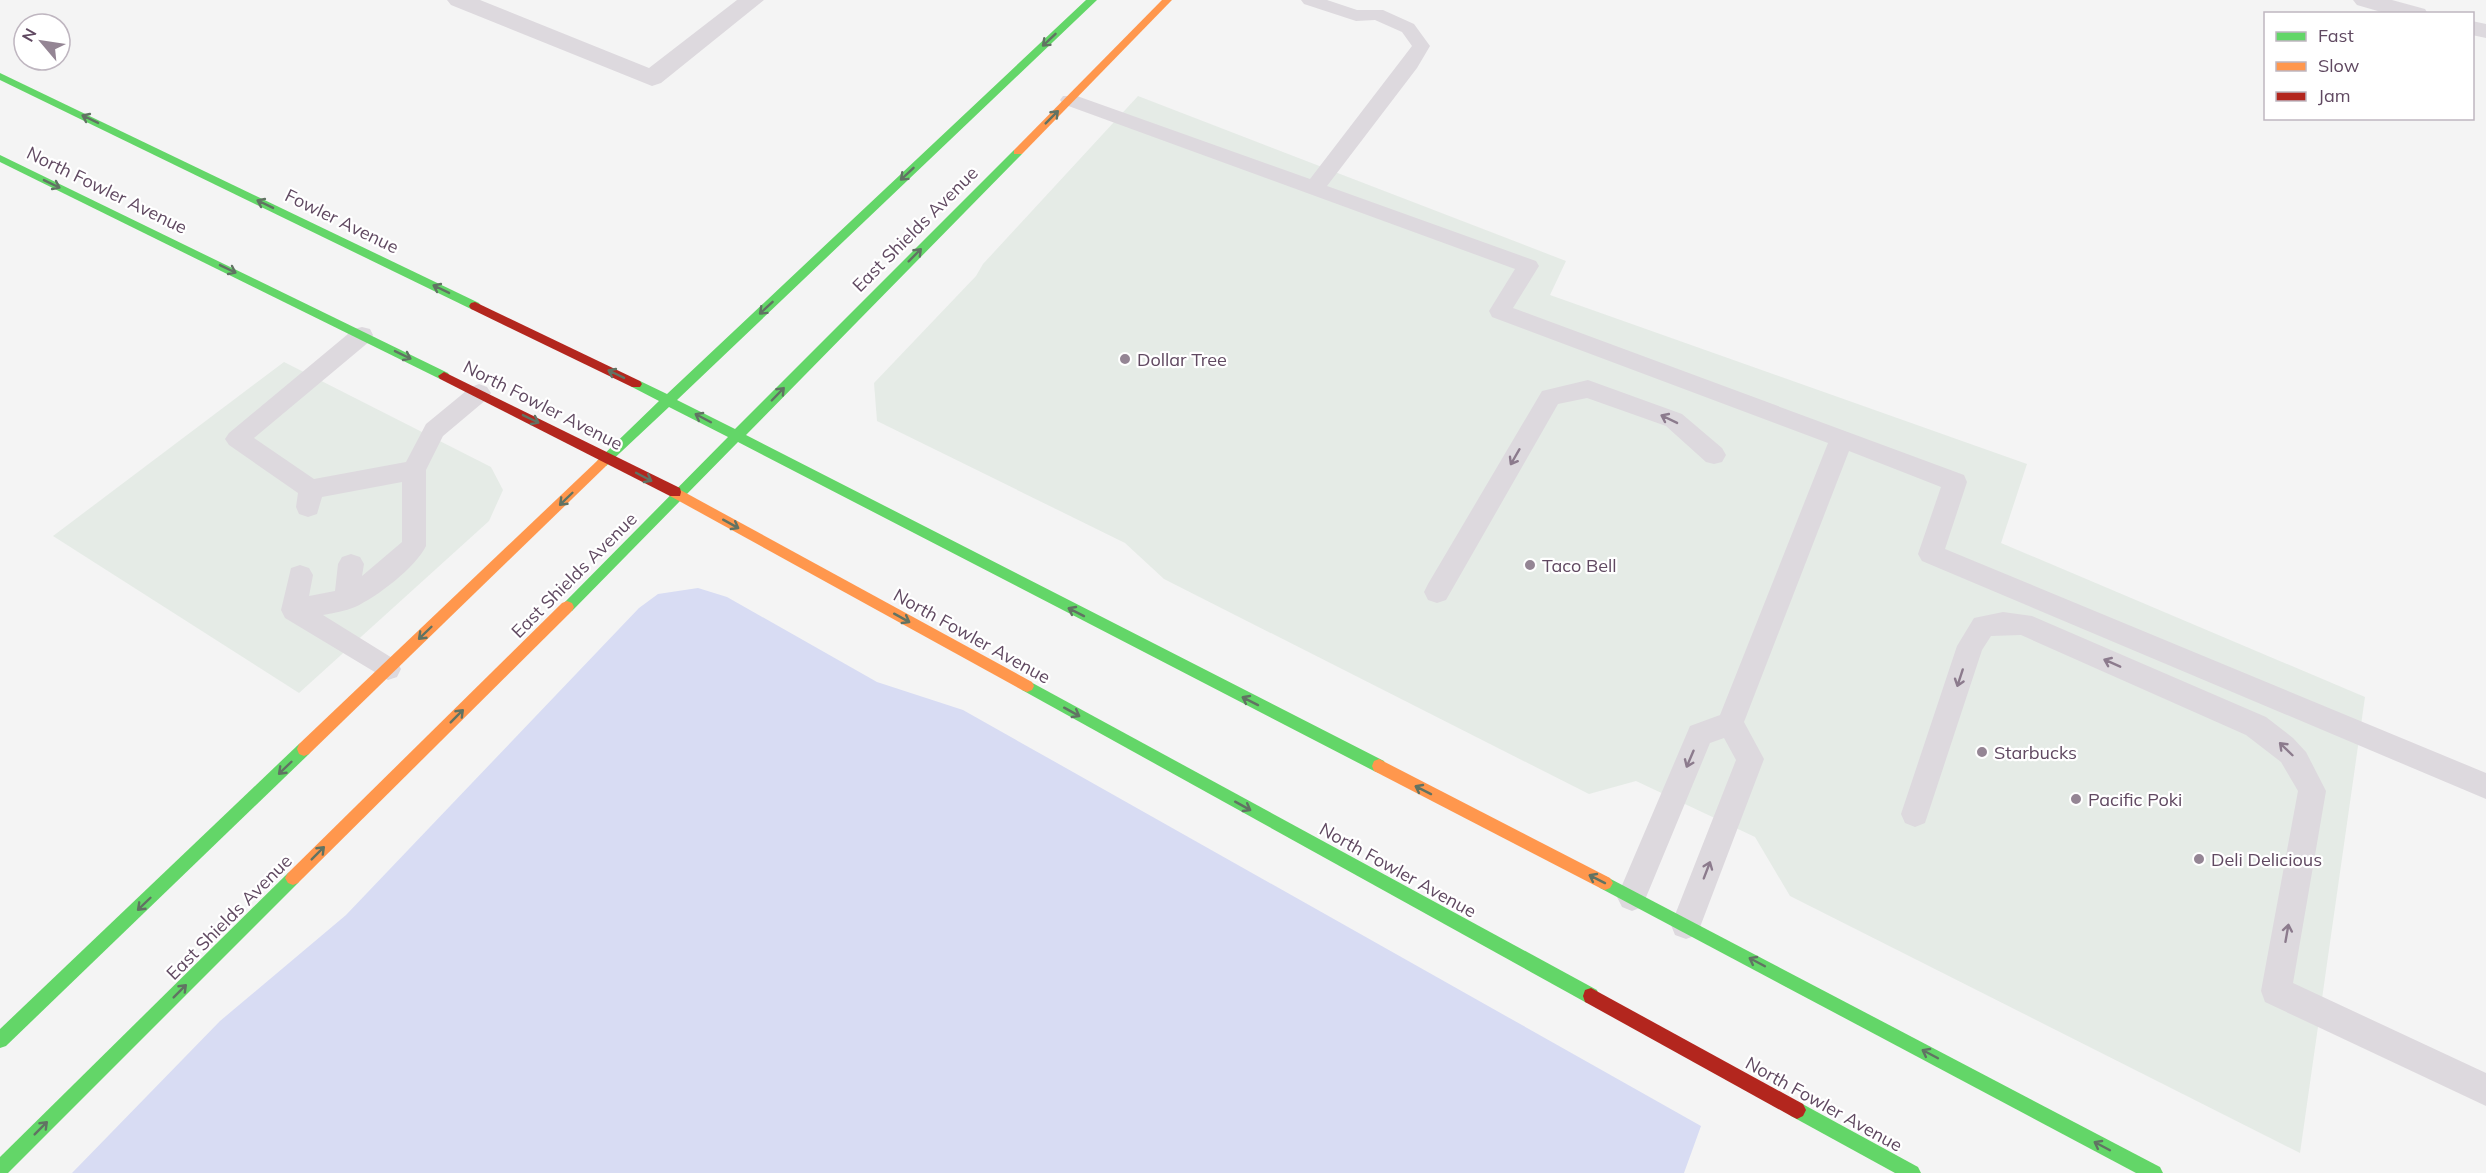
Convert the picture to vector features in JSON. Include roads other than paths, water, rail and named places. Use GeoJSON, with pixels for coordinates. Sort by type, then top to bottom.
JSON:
{"type":"FeatureCollection","features":[{"type":"Feature","properties":{"kind":"main road"},"geometry":{"type":"LineString","coordinates":[[0,1040],[669,400],[1092,0]]}},
{"type":"Feature","properties":{"kind":"main road","name":"East Shields Avenue"},"geometry":{"type":"LineString","coordinates":[[0,1169],[680,495],[1167,0]]}},
{"type":"Feature","properties":{"kind":"main road","name":"Fowler Avenue"},"geometry":{"type":"LineString","coordinates":[[0,76],[669,400]]}},
{"type":"Feature","properties":{"kind":"main road","name":"North Fowler Avenue"},"geometry":{"type":"LineString","coordinates":[[0,158],[362,335],[680,495],[1912,1173]]}},
{"type":"Feature","properties":{"kind":"main road"},"geometry":{"type":"LineString","coordinates":[[669,400],[1686,924],[2154,1173]]}},
{"type":"Feature","properties":{"kind":"street"},"geometry":{"type":"LineString","coordinates":[[459,0],[652,78],[752,0]]}},
{"type":"Feature","properties":{"kind":"street"},"geometry":{"type":"LineString","coordinates":[[2365,0],[2410,12]]}},
{"type":"Feature","properties":{"kind":"lane"},"geometry":{"type":"LineString","coordinates":[[1311,0],[1356,16],[1372,7],[1408,28],[1421,46],[1314,188]]}},
{"type":"Feature","properties":{"kind":"lane"},"geometry":{"type":"LineString","coordinates":[[1070,100],[1528,266],[1500,311],[1955,482],[1931,554],[2486,786]]}},
{"type":"Feature","properties":{"kind":"lane"},"geometry":{"type":"LineString","coordinates":[[362,335],[237,439],[310,498],[360,487],[414,470]]}},
{"type":"Feature","properties":{"kind":"lane"},"geometry":{"type":"LineString","coordinates":[[1437,592],[1550,396],[1588,389],[1674,420],[1714,455]]}},
{"type":"Feature","properties":{"kind":"lane"},"geometry":{"type":"LineString","coordinates":[[294,610],[347,599],[381,577],[414,546],[414,470],[434,430],[478,393]]}},
{"type":"Feature","properties":{"kind":"lane"},"geometry":{"type":"LineString","coordinates":[[1632,897],[1700,735],[1730,723],[1842,439]]}},
{"type":"Feature","properties":{"kind":"lane"},"geometry":{"type":"LineString","coordinates":[[347,599],[351,564]]}},
{"type":"Feature","properties":{"kind":"lane"},"geometry":{"type":"LineString","coordinates":[[294,610],[300,575]]}},
{"type":"Feature","properties":{"kind":"lane"},"geometry":{"type":"LineString","coordinates":[[294,610],[388,669]]}},
{"type":"Feature","properties":{"kind":"lane"},"geometry":{"type":"LineString","coordinates":[[1915,814],[1970,646],[1983,626],[2003,623],[2023,624],[2256,726],[2285,746],[2302,766],[2312,791],[2276,991],[2486,1090]]}},
{"type":"Feature","properties":{"kind":"lane"},"geometry":{"type":"LineString","coordinates":[[1686,924],[1750,759],[1730,723]]}},
{"type":"Feature","properties":{"kind":"place","name":"Dollar Tree"},"geometry":{"type":"Point","coordinates":[1125,359]}},
{"type":"Feature","properties":{"kind":"place","name":"Taco Bell"},"geometry":{"type":"Point","coordinates":[1530,565]}},
{"type":"Feature","properties":{"kind":"place","name":"Starbucks"},"geometry":{"type":"Point","coordinates":[1982,752]}},
{"type":"Feature","properties":{"kind":"place","name":"Pacific Poki"},"geometry":{"type":"Point","coordinates":[2076,799]}},
{"type":"Feature","properties":{"kind":"place","name":"Deli Delicious"},"geometry":{"type":"Point","coordinates":[2199,859]}}]}
